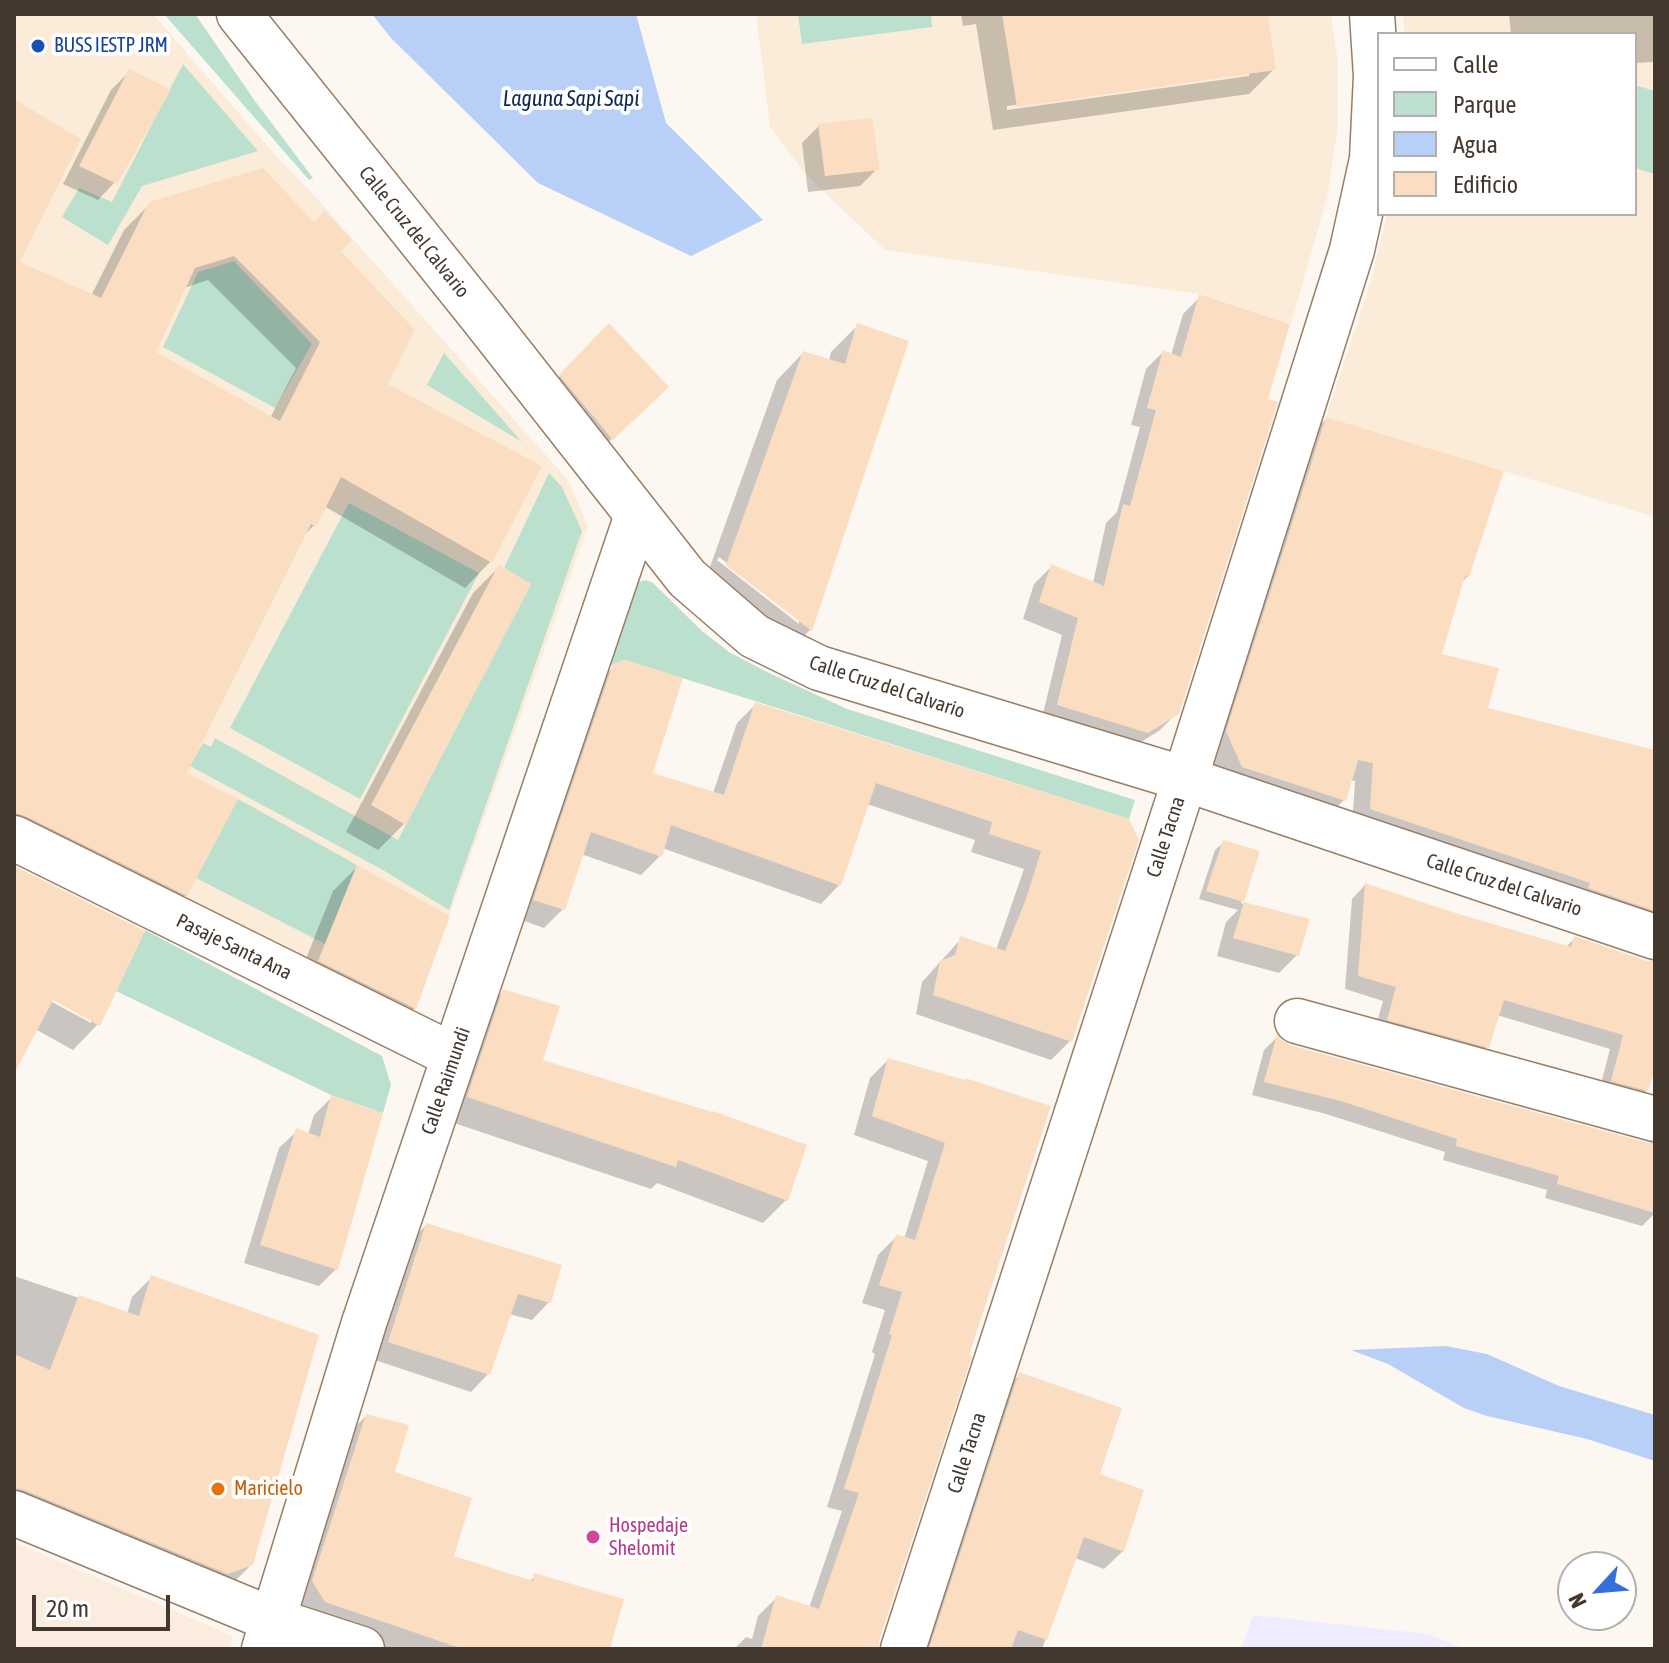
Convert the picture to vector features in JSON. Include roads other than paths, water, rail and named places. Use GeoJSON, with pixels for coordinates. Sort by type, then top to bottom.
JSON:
{"type":"FeatureCollection","features":[{"type":"Feature","properties":{"kind":"street","name":"Calle Cruz del Calvario"},"geometry":{"type":"LineString","coordinates":[[239,14],[687,578],[754,636],[819,668],[1185,779],[1655,937]]}},
{"type":"Feature","properties":{"kind":"street","name":"Calle Tacna"},"geometry":{"type":"LineString","coordinates":[[903,1649],[1185,779],[1352,250],[1372,159],[1376,76],[1372,14]]}},
{"type":"Feature","properties":{"kind":"street","name":"Calle Raimundi"},"geometry":{"type":"LineString","coordinates":[[269,1635],[364,1323],[637,515]]}},
{"type":"Feature","properties":{"kind":"street","name":"Pasaje Santa Ana"},"geometry":{"type":"LineString","coordinates":[[14,838],[454,1056]]}},
{"type":"Feature","properties":{"kind":"street"},"geometry":{"type":"LineString","coordinates":[[1297,1021],[1655,1119]]}},
{"type":"Feature","properties":{"kind":"street"},"geometry":{"type":"LineString","coordinates":[[14,1513],[269,1635],[362,1649]]}},
{"type":"Feature","properties":{"kind":"water","name":"Laguna Sapi Sapi"},"geometry":{"type":"Polygon","coordinates":[[[372,14],[636,14],[666,123],[763,220],[691,256],[538,183],[391,38],[372,14]]]}},
{"type":"Feature","properties":{"kind":"water"},"geometry":{"type":"Polygon","coordinates":[[[1446,1346],[1487,1354],[1559,1386],[1655,1415],[1655,1461],[1587,1439],[1464,1408],[1388,1364],[1351,1350],[1446,1346]]]}},
{"type":"Feature","properties":{"kind":"place","name":"BUSS IESTP JRM"},"geometry":{"type":"Point","coordinates":[38,46]}},
{"type":"Feature","properties":{"kind":"place","name":"Maricielo"},"geometry":{"type":"Point","coordinates":[218,1489]}},
{"type":"Feature","properties":{"kind":"place","name":"Hospedaje Shelomit"},"geometry":{"type":"Point","coordinates":[593,1537]}}]}
